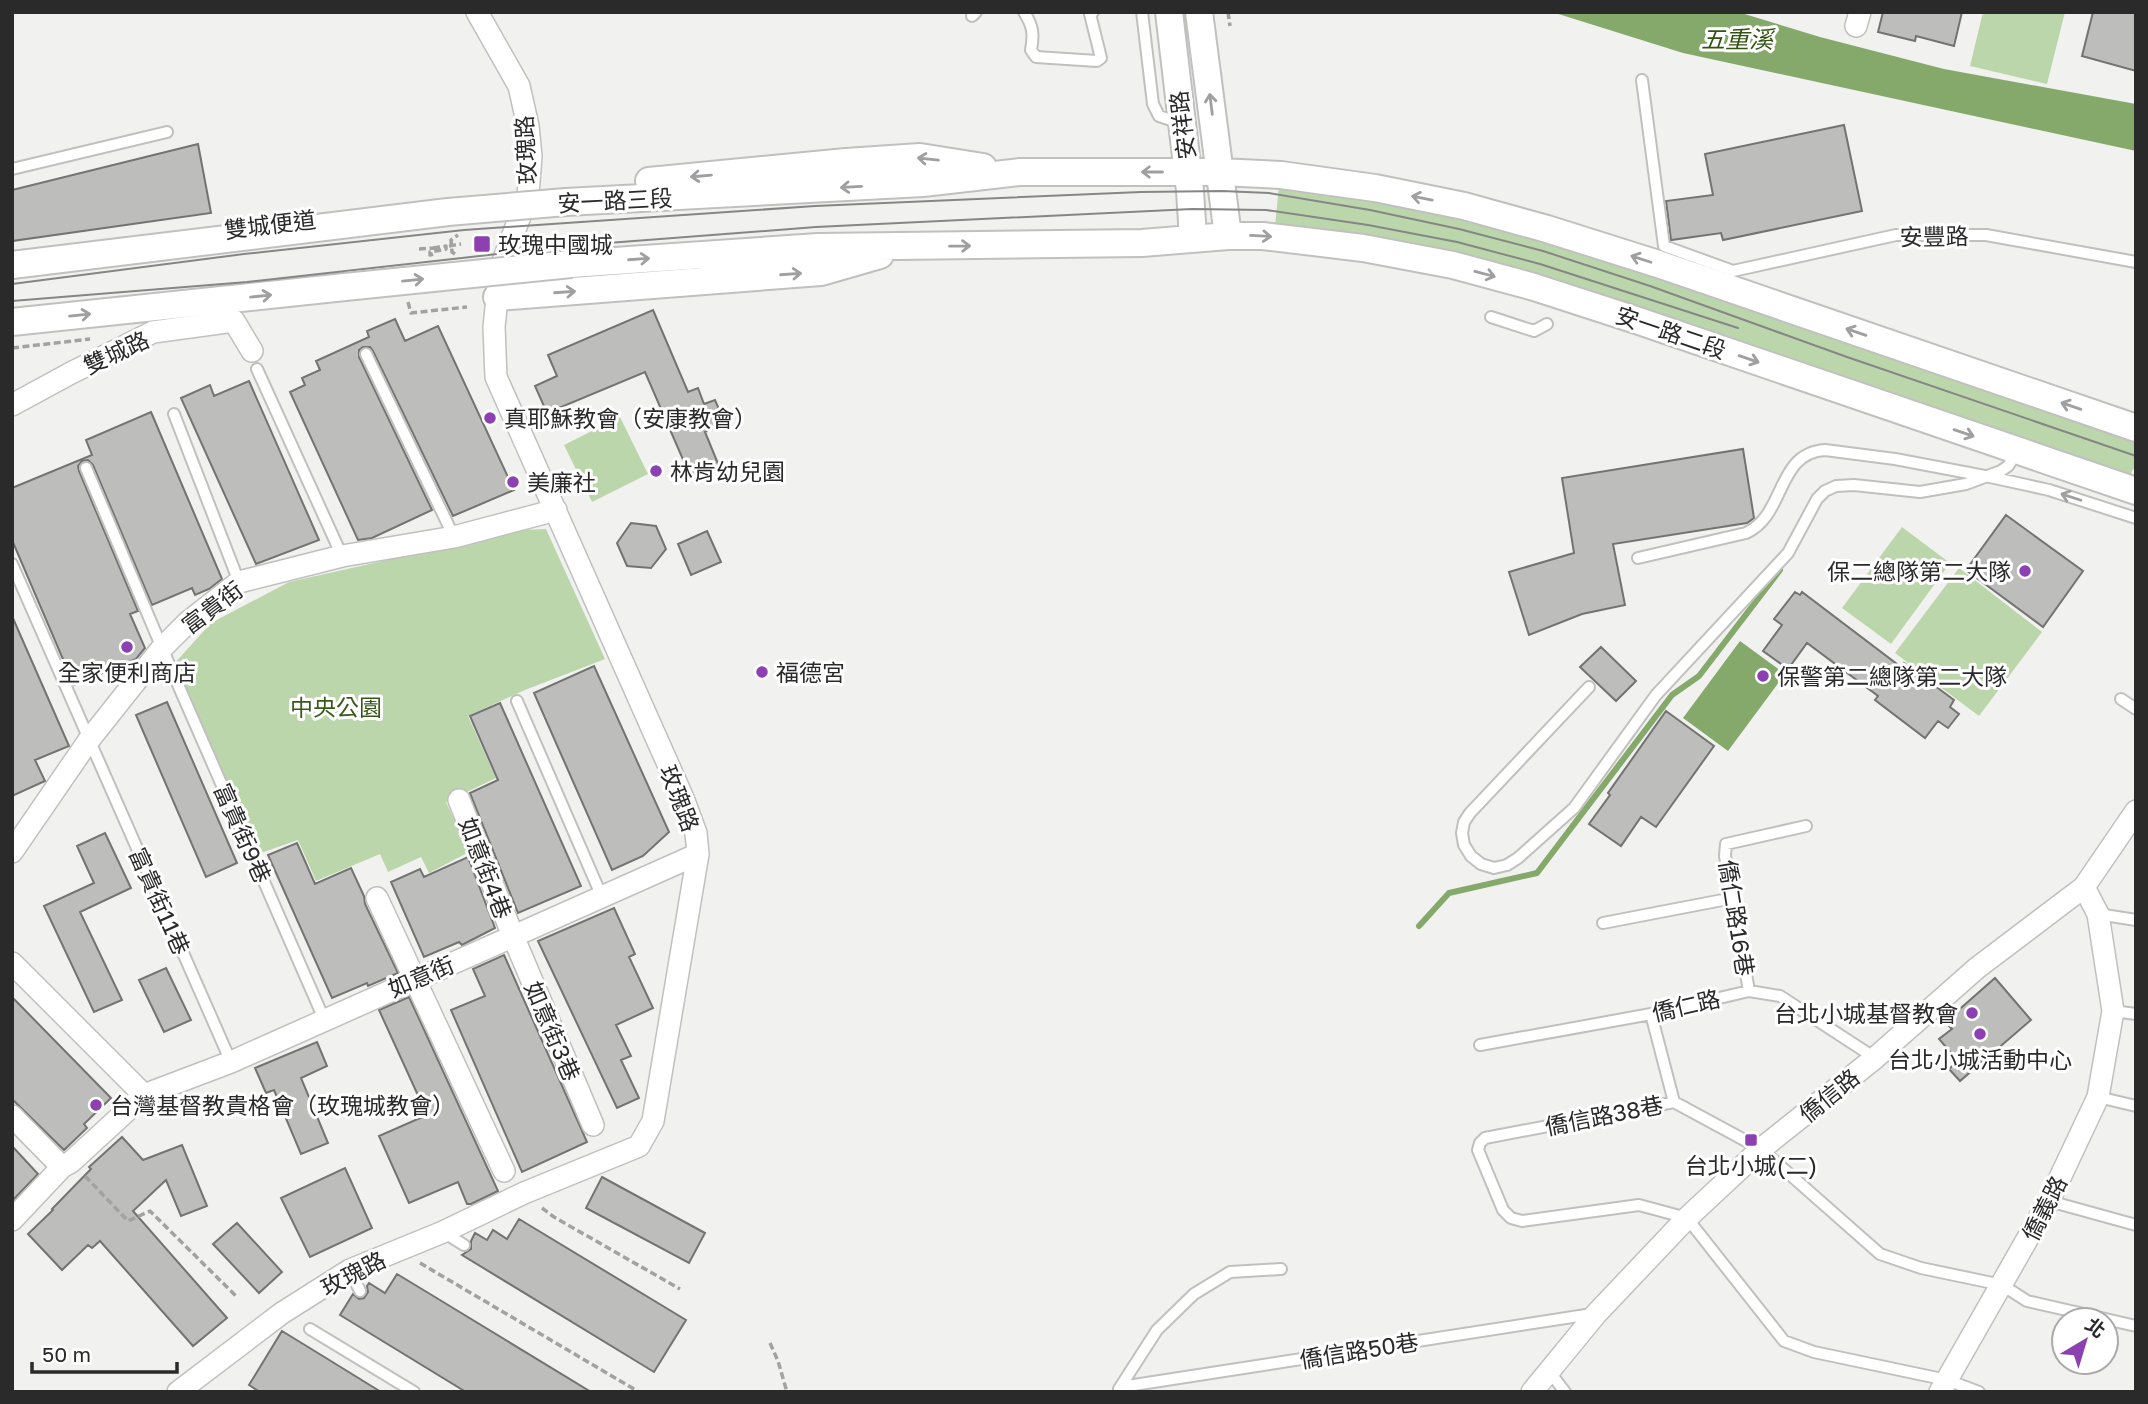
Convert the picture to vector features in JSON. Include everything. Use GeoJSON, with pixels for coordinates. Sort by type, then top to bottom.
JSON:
{"type":"FeatureCollection","features":[{"type":"Feature","properties":{"kind":"street","name":"玫瑰路"},"geometry":{"type":"LineString","coordinates":[[178,1392],[282,1312],[350,1270],[443,1233],[524,1193],[639,1146],[653,1121],[698,854],[696,833],[683,798],[496,377],[494,327],[500,270],[528,195],[531,156],[528,126],[519,86],[477,12]]}},
{"type":"Feature","properties":{"kind":"street","name":"安祥路"},"geometry":{"type":"LineString","coordinates":[[1169,12],[1188,171],[1193,238]]}},
{"type":"Feature","properties":{"kind":"street","name":"安祥路"},"geometry":{"type":"LineString","coordinates":[[1199,12],[1228,236]]}},
{"type":"Feature","properties":{"kind":"street"},"geometry":{"type":"LineString","coordinates":[[528,195],[819,164],[920,157],[1020,172]]}},
{"type":"Feature","properties":{"kind":"street","name":"安一路三段"},"geometry":{"type":"LineString","coordinates":[[12,265],[448,212],[566,202],[923,183],[1020,172],[1220,172]]}},
{"type":"Feature","properties":{"kind":"street"},"geometry":{"type":"LineString","coordinates":[[1220,172],[1281,174],[1375,188],[1464,206],[1547,229],[2136,428]]}},
{"type":"Feature","properties":{"kind":"street","name":"雙城便道"},"geometry":{"type":"LineString","coordinates":[[12,255],[528,195]]}},
{"type":"Feature","properties":{"kind":"street","name":"安一路二段"},"geometry":{"type":"LineString","coordinates":[[1193,238],[1263,236],[1363,248],[1453,265],[1534,287],[1652,325],[2136,491]]}},
{"type":"Feature","properties":{"kind":"street"},"geometry":{"type":"LineString","coordinates":[[12,322],[571,264],[818,247],[1142,243],[1193,238]]}},
{"type":"Feature","properties":{"kind":"street"},"geometry":{"type":"LineString","coordinates":[[497,297],[821,272],[909,247]]}},
{"type":"Feature","properties":{"kind":"street","name":"雙城路"},"geometry":{"type":"LineString","coordinates":[[12,405],[153,332],[234,321],[254,360]]}},
{"type":"Feature","properties":{"kind":"street","name":"富貴街"},"geometry":{"type":"LineString","coordinates":[[15,840],[162,648],[188,622],[239,582],[342,556],[454,537],[556,510]]}},
{"type":"Feature","properties":{"kind":"street","name":"如意街4巷"},"geometry":{"type":"LineString","coordinates":[[459,800],[513,936]]}},
{"type":"Feature","properties":{"kind":"street","name":"僑信路"},"geometry":{"type":"LineString","coordinates":[[1532,1392],[1596,1314],[1687,1218],[1761,1149],[1875,1058],[1977,968],[2084,887],[2136,811]]}},
{"type":"Feature","properties":{"kind":"street","name":"如意街"},"geometry":{"type":"LineString","coordinates":[[12,1220],[62,1167],[71,1162],[144,1095],[231,1062],[698,854]]}},
{"type":"Feature","properties":{"kind":"street","name":"僑義路"},"geometry":{"type":"LineString","coordinates":[[1943,1386],[2049,1201],[2098,1097],[2113,1011],[2098,914],[2084,887]]}},
{"type":"Feature","properties":{"kind":"street"},"geometry":{"type":"LineString","coordinates":[[377,898],[504,1171]]}},
{"type":"Feature","properties":{"kind":"street","name":"如意街3巷"},"geometry":{"type":"LineString","coordinates":[[513,936],[593,1125]]}},
{"type":"Feature","properties":{"kind":"street"},"geometry":{"type":"LineString","coordinates":[[12,963],[144,1095]]}},
{"type":"Feature","properties":{"kind":"street"},"geometry":{"type":"LineString","coordinates":[[12,1116],[62,1167]]}},
{"type":"Feature","properties":{"kind":"lane"},"geometry":{"type":"LineString","coordinates":[[1024,12],[1034,34],[1031,50],[1036,57],[1097,61],[1101,58],[1091,13]]}},
{"type":"Feature","properties":{"kind":"lane"},"geometry":{"type":"LineString","coordinates":[[1142,12],[1153,104],[1158,116],[1182,124]]}},
{"type":"Feature","properties":{"kind":"lane","name":"安豐路"},"geometry":{"type":"LineString","coordinates":[[1642,80],[1664,246],[1733,271],[1896,235],[1986,235],[2136,262]]}},
{"type":"Feature","properties":{"kind":"lane"},"geometry":{"type":"LineString","coordinates":[[12,169],[167,132]]}},
{"type":"Feature","properties":{"kind":"lane"},"geometry":{"type":"LineString","coordinates":[[1491,317],[1534,331],[1547,324]]}},
{"type":"Feature","properties":{"kind":"lane"},"geometry":{"type":"LineString","coordinates":[[366,354],[454,537]]}},
{"type":"Feature","properties":{"kind":"lane"},"geometry":{"type":"LineString","coordinates":[[254,360],[342,556]]}},
{"type":"Feature","properties":{"kind":"lane"},"geometry":{"type":"LineString","coordinates":[[174,414],[239,582]]}},
{"type":"Feature","properties":{"kind":"lane"},"geometry":{"type":"LineString","coordinates":[[1638,558],[1746,533],[1757,528],[1770,511],[1797,462],[1805,454],[1825,450],[1895,459],[1990,477],[2049,490],[2136,518]]}},
{"type":"Feature","properties":{"kind":"lane"},"geometry":{"type":"LineString","coordinates":[[1589,687],[1464,822],[1464,845],[1471,856],[1481,864],[1494,868],[1507,865],[1574,808],[1656,695],[1788,553],[1817,499],[1825,491],[1836,486],[1854,485],[1920,492],[1966,484],[1990,477],[2008,466],[2017,452]]}},
{"type":"Feature","properties":{"kind":"lane","name":"富貴街9巷"},"geometry":{"type":"LineString","coordinates":[[86,468],[324,1019]]}},
{"type":"Feature","properties":{"kind":"lane","name":"富貴街11巷"},"geometry":{"type":"LineString","coordinates":[[12,564],[231,1062]]}},
{"type":"Feature","properties":{"kind":"lane"},"geometry":{"type":"LineString","coordinates":[[2121,699],[2136,709]]}},
{"type":"Feature","properties":{"kind":"lane"},"geometry":{"type":"LineString","coordinates":[[517,701],[601,897]]}},
{"type":"Feature","properties":{"kind":"lane","name":"僑仁路16巷"},"geometry":{"type":"LineString","coordinates":[[1749,990],[1725,856],[1726,844],[1806,826]]}},
{"type":"Feature","properties":{"kind":"lane"},"geometry":{"type":"LineString","coordinates":[[1603,923],[1733,898]]}},
{"type":"Feature","properties":{"kind":"lane"},"geometry":{"type":"LineString","coordinates":[[2098,914],[2136,920]]}},
{"type":"Feature","properties":{"kind":"lane","name":"僑仁路"},"geometry":{"type":"LineString","coordinates":[[1480,1045],[1651,1014],[1749,990],[1780,996],[1875,1058]]}},
{"type":"Feature","properties":{"kind":"lane"},"geometry":{"type":"LineString","coordinates":[[2113,1011],[2136,1014]]}},
{"type":"Feature","properties":{"kind":"lane"},"geometry":{"type":"LineString","coordinates":[[1651,1014],[1674,1102]]}},
{"type":"Feature","properties":{"kind":"lane"},"geometry":{"type":"LineString","coordinates":[[2098,1097],[2136,1106]]}},
{"type":"Feature","properties":{"kind":"lane","name":"僑信路38巷"},"geometry":{"type":"LineString","coordinates":[[1687,1218],[1639,1205],[1522,1221],[1511,1218],[1503,1210],[1478,1150],[1480,1143],[1485,1138],[1674,1102],[1761,1149],[1880,1254],[1921,1268],[2002,1285],[2027,1301],[2136,1325]]}},
{"type":"Feature","properties":{"kind":"lane"},"geometry":{"type":"LineString","coordinates":[[2049,1201],[2136,1225]]}},
{"type":"Feature","properties":{"kind":"lane"},"geometry":{"type":"LineString","coordinates":[[1687,1218],[1784,1341],[1814,1352],[1943,1386],[1979,1392]]}},
{"type":"Feature","properties":{"kind":"lane"},"geometry":{"type":"LineString","coordinates":[[443,1233],[464,1245]]}},
{"type":"Feature","properties":{"kind":"lane"},"geometry":{"type":"LineString","coordinates":[[1119,1389],[1157,1330],[1194,1294],[1230,1272],[1281,1269]]}},
{"type":"Feature","properties":{"kind":"lane"},"geometry":{"type":"LineString","coordinates":[[350,1270],[360,1292]]}},
{"type":"Feature","properties":{"kind":"lane","name":"僑信路50巷"},"geometry":{"type":"LineString","coordinates":[[1119,1389],[1596,1314]]}},
{"type":"Feature","properties":{"kind":"lane"},"geometry":{"type":"LineString","coordinates":[[310,1329],[414,1392]]}},
{"type":"Feature","properties":{"kind":"lane"},"geometry":{"type":"LineString","coordinates":[[1549,1371],[1565,1392]]}},
{"type":"Feature","properties":{"kind":"path"},"geometry":{"type":"LineString","coordinates":[[1228,12],[1230,26]]}},
{"type":"Feature","properties":{"kind":"path"},"geometry":{"type":"LineString","coordinates":[[419,249],[461,244]]}},
{"type":"Feature","properties":{"kind":"path"},"geometry":{"type":"LineString","coordinates":[[433,248],[446,246],[446,249],[430,252],[430,255],[434,254]]}},
{"type":"Feature","properties":{"kind":"path"},"geometry":{"type":"LineString","coordinates":[[12,348],[102,338]]}},
{"type":"Feature","properties":{"kind":"path"},"geometry":{"type":"LineString","coordinates":[[83,1174],[128,1221],[150,1211],[236,1296]]}},
{"type":"Feature","properties":{"kind":"path"},"geometry":{"type":"LineString","coordinates":[[554,1217],[680,1289]]}},
{"type":"Feature","properties":{"kind":"path"},"geometry":{"type":"LineString","coordinates":[[430,1269],[639,1392]]}},
{"type":"Feature","properties":{"kind":"path"},"geometry":{"type":"LineString","coordinates":[[770,1343],[787,1392]]}},
{"type":"Feature","properties":{"kind":"green space"},"geometry":{"type":"Polygon","coordinates":[[[1983,12],[2065,12],[2047,84],[1970,66],[1983,12]]]}},
{"type":"Feature","properties":{"kind":"green space"},"geometry":{"type":"Polygon","coordinates":[[[1279,186],[1372,200],[1458,218],[1543,240],[1654,275],[2136,440],[2136,470],[2133,469],[2129,478],[1641,312],[1275,226],[1279,186]]]}},
{"type":"Feature","properties":{"kind":"green space"},"geometry":{"type":"Polygon","coordinates":[[[620,417],[648,474],[592,502],[564,445],[620,417]]]}},
{"type":"Feature","properties":{"kind":"green space"},"geometry":{"type":"Polygon","coordinates":[[[1902,527],[1950,563],[1891,644],[1842,608],[1902,527]]]}},
{"type":"Feature","properties":{"kind":"green space","name":"中央公園"},"geometry":{"type":"Polygon","coordinates":[[[546,529],[605,659],[525,690],[468,716],[496,778],[446,802],[469,852],[429,873],[421,857],[388,872],[380,854],[316,881],[298,840],[258,854],[173,665],[211,623],[289,582],[521,530],[546,529]]]}},
{"type":"Feature","properties":{"kind":"green space"},"geometry":{"type":"Polygon","coordinates":[[[1959,568],[2042,632],[1979,716],[1895,653],[1959,568]]]}},
{"type":"Feature","properties":{"kind":"water","name":"五重溪"},"geometry":{"type":"Polygon","coordinates":[[[1552,12],[1738,12],[1820,37],[1944,69],[2136,104],[2136,151],[1683,53],[1552,12]]]}},
{"type":"Feature","properties":{"kind":"water"},"geometry":{"type":"Polygon","coordinates":[[[1740,641],[1785,674],[1728,751],[1683,718],[1740,641]]]}},
{"type":"Feature","properties":{"kind":"building"},"geometry":{"type":"Polygon","coordinates":[[[1883,12],[1962,12],[1954,46],[1916,36],[1915,41],[1878,32],[1883,12]]]}},
{"type":"Feature","properties":{"kind":"building"},"geometry":{"type":"Polygon","coordinates":[[[2093,12],[2136,12],[2136,71],[2082,56],[2093,12]]]}},
{"type":"Feature","properties":{"kind":"building"},"geometry":{"type":"Polygon","coordinates":[[[1844,125],[1862,211],[1723,240],[1721,233],[1671,240],[1666,201],[1713,195],[1705,154],[1844,125]]]}},
{"type":"Feature","properties":{"kind":"building"},"geometry":{"type":"Polygon","coordinates":[[[198,144],[211,213],[12,241],[12,190],[198,144]]]}},
{"type":"Feature","properties":{"kind":"building"},"geometry":{"type":"Polygon","coordinates":[[[653,310],[688,392],[698,388],[704,404],[715,400],[725,423],[705,432],[719,466],[691,478],[645,372],[547,413],[535,386],[557,376],[548,355],[653,310]]]}},
{"type":"Feature","properties":{"kind":"building"},"geometry":{"type":"Polygon","coordinates":[[[395,319],[405,341],[438,326],[514,490],[453,516],[373,351],[370,347],[363,347],[359,350],[359,357],[432,510],[372,538],[358,540],[290,392],[305,385],[302,378],[320,370],[316,361],[369,337],[367,331],[395,319]]]}},
{"type":"Feature","properties":{"kind":"building"},"geometry":{"type":"Polygon","coordinates":[[[249,381],[319,540],[256,564],[181,398],[210,385],[214,396],[249,381]]]}},
{"type":"Feature","properties":{"kind":"building"},"geometry":{"type":"Polygon","coordinates":[[[151,412],[222,579],[195,595],[192,588],[152,605],[93,465],[88,460],[82,461],[78,466],[79,471],[138,611],[130,614],[145,648],[136,659],[74,685],[12,540],[12,488],[92,455],[86,440],[151,412]]]}},
{"type":"Feature","properties":{"kind":"building"},"geometry":{"type":"Polygon","coordinates":[[[1743,449],[1754,518],[1747,523],[1613,544],[1625,605],[1582,614],[1529,635],[1509,572],[1574,553],[1562,478],[1743,449]]]}},
{"type":"Feature","properties":{"kind":"building","name":"保二總隊第二大隊"},"geometry":{"type":"Polygon","coordinates":[[[2006,515],[2083,571],[2043,627],[1966,570],[2006,515]]]}},
{"type":"Feature","properties":{"kind":"building"},"geometry":{"type":"Polygon","coordinates":[[[631,523],[656,526],[666,549],[651,568],[627,566],[617,543],[631,523]]]}},
{"type":"Feature","properties":{"kind":"building"},"geometry":{"type":"Polygon","coordinates":[[[707,531],[721,562],[691,575],[678,544],[707,531]]]}},
{"type":"Feature","properties":{"kind":"building"},"geometry":{"type":"Polygon","coordinates":[[[1795,592],[1800,595],[1802,592],[1901,667],[1904,663],[1954,700],[1950,707],[1959,714],[1948,728],[1938,721],[1925,738],[1875,700],[1878,696],[1807,643],[1788,669],[1763,651],[1782,625],[1774,619],[1795,592]]]}},
{"type":"Feature","properties":{"kind":"building"},"geometry":{"type":"Polygon","coordinates":[[[12,616],[69,746],[35,760],[45,781],[12,796],[12,616]]]}},
{"type":"Feature","properties":{"kind":"building"},"geometry":{"type":"Polygon","coordinates":[[[1601,647],[1636,681],[1616,701],[1580,667],[1601,647]]]}},
{"type":"Feature","properties":{"kind":"building"},"geometry":{"type":"Polygon","coordinates":[[[594,666],[669,832],[643,856],[612,870],[534,693],[594,666]]]}},
{"type":"Feature","properties":{"kind":"building"},"geometry":{"type":"Polygon","coordinates":[[[167,702],[237,863],[206,877],[136,715],[167,702]]]}},
{"type":"Feature","properties":{"kind":"building"},"geometry":{"type":"Polygon","coordinates":[[[500,703],[581,886],[518,913],[470,793],[498,780],[470,716],[500,703]]]}},
{"type":"Feature","properties":{"kind":"building"},"geometry":{"type":"Polygon","coordinates":[[[1666,711],[1714,746],[1656,827],[1641,817],[1621,846],[1589,824],[1666,711]]]}},
{"type":"Feature","properties":{"kind":"building"},"geometry":{"type":"Polygon","coordinates":[[[105,833],[131,888],[80,912],[122,1000],[94,1012],[44,906],[94,883],[77,846],[105,833]]]}},
{"type":"Feature","properties":{"kind":"building"},"geometry":{"type":"Polygon","coordinates":[[[297,843],[315,884],[351,868],[398,973],[332,998],[268,855],[297,843]]]}},
{"type":"Feature","properties":{"kind":"building"},"geometry":{"type":"Polygon","coordinates":[[[468,857],[495,928],[462,945],[459,942],[424,957],[391,882],[420,869],[424,877],[468,857]]]}},
{"type":"Feature","properties":{"kind":"building"},"geometry":{"type":"Polygon","coordinates":[[[614,908],[635,954],[629,957],[653,1008],[616,1025],[631,1056],[621,1060],[639,1098],[617,1108],[538,941],[614,908]]]}},
{"type":"Feature","properties":{"kind":"building"},"geometry":{"type":"Polygon","coordinates":[[[504,955],[587,1142],[522,1172],[451,1010],[485,996],[473,969],[504,955]]]}},
{"type":"Feature","properties":{"kind":"building"},"geometry":{"type":"Polygon","coordinates":[[[166,968],[191,1020],[164,1032],[139,980],[166,968]]]}},
{"type":"Feature","properties":{"kind":"building","name":"台北小城活動中心"},"geometry":{"type":"Polygon","coordinates":[[[1995,978],[2031,1020],[1960,1081],[1949,1069],[1958,1061],[1939,1039],[1952,1029],[1945,1022],[1995,978]]]}},
{"type":"Feature","properties":{"kind":"building"},"geometry":{"type":"Polygon","coordinates":[[[12,997],[111,1098],[84,1124],[87,1128],[64,1150],[12,1099],[12,997]]]}},
{"type":"Feature","properties":{"kind":"building"},"geometry":{"type":"Polygon","coordinates":[[[409,997],[498,1191],[471,1204],[467,1204],[458,1182],[409,1203],[379,1136],[427,1115],[379,1010],[409,997]]]}},
{"type":"Feature","properties":{"kind":"building"},"geometry":{"type":"Polygon","coordinates":[[[317,1042],[327,1066],[301,1078],[328,1143],[301,1154],[274,1090],[266,1093],[255,1068],[317,1042]]]}},
{"type":"Feature","properties":{"kind":"building"},"geometry":{"type":"Polygon","coordinates":[[[122,1137],[143,1160],[182,1145],[207,1206],[181,1216],[166,1180],[133,1211],[227,1318],[193,1346],[100,1241],[92,1248],[88,1245],[62,1270],[28,1234],[91,1169],[89,1167],[122,1137]]]}},
{"type":"Feature","properties":{"kind":"building"},"geometry":{"type":"Polygon","coordinates":[[[12,1146],[38,1174],[12,1201],[12,1146]]]}},
{"type":"Feature","properties":{"kind":"building"},"geometry":{"type":"Polygon","coordinates":[[[345,1168],[372,1228],[310,1257],[281,1198],[345,1168]]]}},
{"type":"Feature","properties":{"kind":"building"},"geometry":{"type":"Polygon","coordinates":[[[602,1177],[705,1233],[689,1263],[586,1208],[602,1177]]]}},
{"type":"Feature","properties":{"kind":"building"},"geometry":{"type":"Polygon","coordinates":[[[519,1219],[686,1320],[654,1372],[462,1255],[471,1249],[475,1233],[487,1240],[493,1230],[507,1239],[519,1219]]]}},
{"type":"Feature","properties":{"kind":"building"},"geometry":{"type":"Polygon","coordinates":[[[237,1223],[282,1272],[259,1293],[213,1244],[237,1223]]]}},
{"type":"Feature","properties":{"kind":"building"},"geometry":{"type":"Polygon","coordinates":[[[397,1274],[591,1392],[466,1392],[340,1315],[353,1294],[359,1299],[364,1298],[369,1283],[385,1293],[397,1274]]]}},
{"type":"Feature","properties":{"kind":"building"},"geometry":{"type":"Polygon","coordinates":[[[282,1331],[381,1392],[260,1392],[249,1385],[282,1331]]]}},
{"type":"Feature","properties":{"kind":"waterway"},"geometry":{"type":"LineString","coordinates":[[1419,926],[1449,893],[1537,873],[1672,695],[1699,676],[1780,570]]}},
{"type":"Feature","properties":{"kind":"tram line"},"geometry":{"type":"LineString","coordinates":[[12,284],[244,254],[464,230],[815,206],[1141,192],[1269,193],[1370,210],[1543,251],[2136,456]]}},
{"type":"Feature","properties":{"kind":"tram line"},"geometry":{"type":"LineString","coordinates":[[12,301],[247,282],[569,246],[816,227],[1192,209],[1266,210],[1457,242],[1540,264],[1738,328]]}},
{"type":"Feature","properties":{"kind":"place","name":"玫瑰中國城"},"geometry":{"type":"Point","coordinates":[482,244]}},
{"type":"Feature","properties":{"kind":"place","name":"真耶穌教會（安康教會）"},"geometry":{"type":"Point","coordinates":[490,418]}},
{"type":"Feature","properties":{"kind":"place","name":"林肯幼兒園"},"geometry":{"type":"Point","coordinates":[656,471]}},
{"type":"Feature","properties":{"kind":"place","name":"美廉社"},"geometry":{"type":"Point","coordinates":[513,482]}},
{"type":"Feature","properties":{"kind":"place","name":"保二總隊第二大隊"},"geometry":{"type":"Point","coordinates":[2025,571]}},
{"type":"Feature","properties":{"kind":"place","name":"全家便利商店"},"geometry":{"type":"Point","coordinates":[127,647]}},
{"type":"Feature","properties":{"kind":"place","name":"福德宮"},"geometry":{"type":"Point","coordinates":[762,672]}},
{"type":"Feature","properties":{"kind":"place","name":"保警第二總隊第二大隊"},"geometry":{"type":"Point","coordinates":[1763,676]}},
{"type":"Feature","properties":{"kind":"place","name":"台北小城基督教會"},"geometry":{"type":"Point","coordinates":[1972,1013]}},
{"type":"Feature","properties":{"kind":"place","name":"台北小城活動中心"},"geometry":{"type":"Point","coordinates":[1980,1034]}},
{"type":"Feature","properties":{"kind":"place","name":"台灣基督教貴格會（玫瑰城教會）"},"geometry":{"type":"Point","coordinates":[96,1105]}},
{"type":"Feature","properties":{"kind":"place","name":"台北小城(二)"},"geometry":{"type":"Point","coordinates":[1751,1140]}}]}
